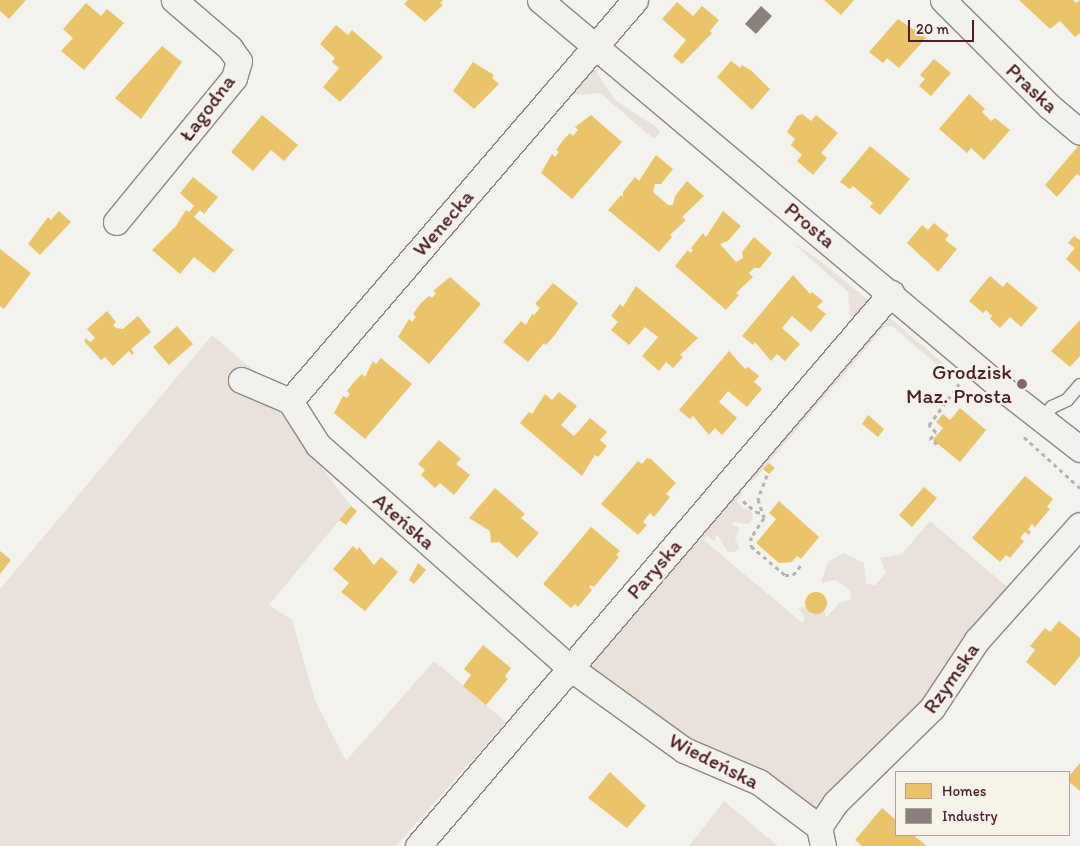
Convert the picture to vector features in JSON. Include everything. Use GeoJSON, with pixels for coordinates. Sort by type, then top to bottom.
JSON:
{"type":"FeatureCollection","features":[{"type":"Feature","properties":{"kind":"street","name":"Łagodna"},"geometry":{"type":"LineString","coordinates":[[116,222],[234,78],[239,61],[230,48],[174,0]]}},
{"type":"Feature","properties":{"kind":"street","name":"Prosta"},"geometry":{"type":"LineString","coordinates":[[540,0],[596,44],[1080,450]]}},
{"type":"Feature","properties":{"kind":"street"},"geometry":{"type":"LineString","coordinates":[[596,44],[635,0]]}},
{"type":"Feature","properties":{"kind":"street","name":"Praska"},"geometry":{"type":"LineString","coordinates":[[943,0],[1042,99],[1080,132]]}},
{"type":"Feature","properties":{"kind":"street","name":"Wenecka"},"geometry":{"type":"LineString","coordinates":[[290,401],[596,44]]}},
{"type":"Feature","properties":{"kind":"street","name":"Paryska"},"geometry":{"type":"LineString","coordinates":[[418,846],[569,667],[891,293]]}},
{"type":"Feature","properties":{"kind":"street"},"geometry":{"type":"LineString","coordinates":[[241,380],[290,401]]}},
{"type":"Feature","properties":{"kind":"street","name":"Ateńska"},"geometry":{"type":"LineString","coordinates":[[290,401],[318,445],[569,667]]}},
{"type":"Feature","properties":{"kind":"street","name":"Rzymska"},"geometry":{"type":"LineString","coordinates":[[821,837],[835,803],[932,708],[977,640],[1080,524]]}},
{"type":"Feature","properties":{"kind":"street","name":"Wiedeńska"},"geometry":{"type":"LineString","coordinates":[[569,667],[684,750],[759,782],[821,837]]}},
{"type":"Feature","properties":{"kind":"lane"},"geometry":{"type":"LineString","coordinates":[[1042,419],[1052,407],[1067,400],[1080,385]]}},
{"type":"Feature","properties":{"kind":"path"},"geometry":{"type":"LineString","coordinates":[[937,444],[930,439],[936,432],[929,425],[959,383]]}},
{"type":"Feature","properties":{"kind":"path"},"geometry":{"type":"LineString","coordinates":[[768,472],[758,499],[762,513],[762,524],[749,541],[754,550],[785,575],[793,575],[801,565]]}},
{"type":"Feature","properties":{"kind":"path"},"geometry":{"type":"LineString","coordinates":[[740,498],[762,513]]}},
{"type":"Feature","properties":{"kind":"shaded area"},"geometry":{"type":"Polygon","coordinates":[[[593,67],[615,100],[656,127],[660,132],[654,139],[600,93],[577,95],[570,88],[593,67]]]}},
{"type":"Feature","properties":{"kind":"shaded area"},"geometry":{"type":"Polygon","coordinates":[[[793,243],[818,259],[868,300],[868,306],[856,316],[850,316],[848,292],[793,243]]]}},
{"type":"Feature","properties":{"kind":"shaded area"},"geometry":{"type":"Polygon","coordinates":[[[889,317],[949,368],[946,372],[892,326],[884,327],[752,482],[752,474],[881,320],[889,317]]]}},
{"type":"Feature","properties":{"kind":"shaded area"},"geometry":{"type":"Polygon","coordinates":[[[212,335],[259,375],[276,407],[351,506],[269,605],[292,620],[315,700],[346,761],[434,661],[506,722],[396,846],[0,846],[0,589],[212,335]]]}},
{"type":"Feature","properties":{"kind":"shaded area"},"geometry":{"type":"Polygon","coordinates":[[[741,491],[743,493],[737,501],[742,508],[751,510],[753,519],[749,524],[733,522],[732,525],[738,527],[739,531],[735,539],[739,547],[735,552],[728,552],[717,534],[714,541],[707,536],[704,540],[802,623],[805,618],[798,608],[808,606],[812,615],[824,609],[826,618],[840,602],[851,600],[850,590],[836,580],[821,583],[828,562],[843,553],[864,563],[866,584],[875,585],[886,573],[880,558],[902,554],[930,521],[1012,591],[941,687],[817,811],[712,759],[591,669],[597,650],[741,491]]]}},
{"type":"Feature","properties":{"kind":"shaded area"},"geometry":{"type":"Polygon","coordinates":[[[724,801],[778,846],[689,846],[724,801]]]}},
{"type":"Feature","properties":{"kind":"building: Homes"},"geometry":{"type":"Polygon","coordinates":[[[0,0],[26,0],[9,19],[0,11],[0,0]]]}},
{"type":"Feature","properties":{"kind":"building: Homes"},"geometry":{"type":"Polygon","coordinates":[[[408,0],[443,0],[440,3],[443,5],[425,22],[404,4],[408,0]]]}},
{"type":"Feature","properties":{"kind":"building: Homes"},"geometry":{"type":"Polygon","coordinates":[[[824,0],[854,0],[841,15],[824,0]]]}},
{"type":"Feature","properties":{"kind":"building: Homes"},"geometry":{"type":"Polygon","coordinates":[[[1019,0],[1073,0],[1076,3],[1080,0],[1080,33],[1075,37],[1060,21],[1050,29],[1019,0]]]}},
{"type":"Feature","properties":{"kind":"building: Homes"},"geometry":{"type":"Polygon","coordinates":[[[677,2],[693,16],[702,6],[719,20],[710,31],[712,33],[682,64],[673,56],[686,40],[662,19],[677,2]]]}},
{"type":"Feature","properties":{"kind":"building: Homes"},"geometry":{"type":"Polygon","coordinates":[[[86,3],[101,16],[107,9],[124,23],[84,70],[61,51],[73,38],[63,29],[86,3]]]}},
{"type":"Feature","properties":{"kind":"building: Homes"},"geometry":{"type":"Polygon","coordinates":[[[898,19],[926,38],[899,68],[887,58],[883,63],[869,52],[898,19]]]}},
{"type":"Feature","properties":{"kind":"building: Homes"},"geometry":{"type":"Polygon","coordinates":[[[336,25],[348,35],[352,30],[383,57],[340,102],[323,87],[339,68],[332,62],[335,58],[320,44],[336,25]]]}},
{"type":"Feature","properties":{"kind":"building: Homes"},"geometry":{"type":"Polygon","coordinates":[[[162,46],[182,62],[141,119],[115,98],[162,46]]]}},
{"type":"Feature","properties":{"kind":"building: Homes"},"geometry":{"type":"Polygon","coordinates":[[[934,59],[951,73],[931,96],[919,86],[925,79],[920,75],[934,59]]]}},
{"type":"Feature","properties":{"kind":"building: Homes"},"geometry":{"type":"Polygon","coordinates":[[[731,61],[740,68],[742,65],[752,71],[770,89],[752,110],[717,77],[731,61]]]}},
{"type":"Feature","properties":{"kind":"building: Homes"},"geometry":{"type":"Polygon","coordinates":[[[473,62],[494,75],[492,78],[499,84],[474,109],[453,91],[473,62]]]}},
{"type":"Feature","properties":{"kind":"building: Homes"},"geometry":{"type":"Polygon","coordinates":[[[969,94],[985,109],[982,112],[991,121],[995,118],[1010,130],[984,160],[971,148],[967,153],[939,129],[969,94]]]}},
{"type":"Feature","properties":{"kind":"building: Homes"},"geometry":{"type":"Polygon","coordinates":[[[802,114],[811,121],[816,115],[838,133],[821,153],[827,158],[813,175],[797,161],[802,155],[791,145],[795,139],[787,132],[797,116],[802,114]]]}},
{"type":"Feature","properties":{"kind":"building: Homes"},"geometry":{"type":"Polygon","coordinates":[[[262,115],[298,145],[284,161],[271,150],[253,171],[231,152],[262,115]]]}},
{"type":"Feature","properties":{"kind":"building: Homes"},"geometry":{"type":"Polygon","coordinates":[[[591,115],[622,142],[572,199],[541,173],[552,154],[555,157],[559,152],[556,150],[564,139],[570,133],[573,136],[578,130],[575,127],[591,115]]]}},
{"type":"Feature","properties":{"kind":"building: Homes"},"geometry":{"type":"Polygon","coordinates":[[[1080,144],[1080,176],[1077,174],[1057,197],[1045,185],[1080,144]]]}},
{"type":"Feature","properties":{"kind":"building: Homes"},"geometry":{"type":"Polygon","coordinates":[[[870,146],[910,179],[880,215],[870,207],[873,203],[853,186],[850,189],[840,182],[870,146]]]}},
{"type":"Feature","properties":{"kind":"building: Homes"},"geometry":{"type":"Polygon","coordinates":[[[656,155],[673,169],[661,184],[655,184],[653,192],[668,205],[673,205],[675,196],[687,181],[704,196],[682,217],[686,220],[670,235],[672,237],[659,252],[608,210],[621,195],[623,197],[623,192],[635,177],[639,181],[656,155]]]}},
{"type":"Feature","properties":{"kind":"building: Homes"},"geometry":{"type":"Polygon","coordinates":[[[193,177],[218,197],[204,214],[200,210],[194,217],[234,250],[214,273],[194,257],[180,274],[152,250],[176,226],[186,210],[189,212],[194,206],[180,193],[193,177]]]}},
{"type":"Feature","properties":{"kind":"building: Homes"},"geometry":{"type":"Polygon","coordinates":[[[59,211],[71,222],[40,255],[28,244],[48,217],[51,220],[59,211]]]}},
{"type":"Feature","properties":{"kind":"building: Homes"},"geometry":{"type":"Polygon","coordinates":[[[723,211],[741,226],[728,241],[720,244],[736,262],[743,258],[742,252],[754,237],[772,253],[760,268],[754,268],[749,273],[753,277],[736,293],[739,295],[726,310],[675,266],[688,250],[690,253],[693,250],[691,248],[703,233],[706,237],[723,211]]]}},
{"type":"Feature","properties":{"kind":"building: Homes"},"geometry":{"type":"Polygon","coordinates":[[[934,223],[949,235],[945,240],[957,249],[938,272],[907,243],[922,225],[928,230],[934,223]]]}},
{"type":"Feature","properties":{"kind":"building: Homes"},"geometry":{"type":"Polygon","coordinates":[[[1074,236],[1080,240],[1080,272],[1066,259],[1075,248],[1068,243],[1074,236]]]}},
{"type":"Feature","properties":{"kind":"building: Homes"},"geometry":{"type":"Polygon","coordinates":[[[0,249],[31,273],[4,309],[0,306],[0,249]]]}},
{"type":"Feature","properties":{"kind":"building: Homes"},"geometry":{"type":"Polygon","coordinates":[[[793,275],[810,294],[812,292],[823,301],[817,307],[826,314],[811,332],[792,316],[782,328],[800,344],[785,361],[777,354],[771,361],[755,342],[753,345],[742,336],[793,275]]]}},
{"type":"Feature","properties":{"kind":"building: Homes"},"geometry":{"type":"Polygon","coordinates":[[[990,276],[1003,287],[1007,282],[1038,308],[1021,327],[1010,317],[1000,328],[990,319],[992,316],[986,310],[983,313],[969,301],[990,276]]]}},
{"type":"Feature","properties":{"kind":"building: Homes"},"geometry":{"type":"Polygon","coordinates":[[[450,277],[481,304],[429,364],[398,337],[409,319],[412,322],[416,317],[413,314],[421,303],[429,296],[432,298],[436,293],[433,291],[450,277]]]}},
{"type":"Feature","properties":{"kind":"building: Homes"},"geometry":{"type":"Polygon","coordinates":[[[553,283],[578,303],[554,336],[546,345],[544,343],[528,362],[503,342],[521,321],[526,325],[532,314],[534,315],[540,308],[535,304],[553,283]]]}},
{"type":"Feature","properties":{"kind":"building: Homes"},"geometry":{"type":"Polygon","coordinates":[[[636,286],[698,338],[680,355],[683,357],[673,368],[666,362],[659,371],[642,356],[658,337],[645,327],[629,345],[611,330],[618,322],[611,316],[620,304],[623,307],[636,286]]]}},
{"type":"Feature","properties":{"kind":"building: Homes"},"geometry":{"type":"Polygon","coordinates":[[[107,311],[116,322],[113,325],[116,328],[123,329],[138,316],[151,332],[131,349],[134,353],[132,355],[129,351],[113,366],[105,357],[101,360],[84,341],[86,338],[90,342],[95,338],[87,329],[107,311]]]}},
{"type":"Feature","properties":{"kind":"building: Homes"},"geometry":{"type":"Polygon","coordinates":[[[1080,320],[1080,356],[1070,367],[1051,351],[1080,320]]]}},
{"type":"Feature","properties":{"kind":"building: Homes"},"geometry":{"type":"Polygon","coordinates":[[[177,326],[193,344],[169,365],[153,347],[177,326]]]}},
{"type":"Feature","properties":{"kind":"building: Homes"},"geometry":{"type":"Polygon","coordinates":[[[729,351],[745,369],[748,367],[759,376],[754,382],[762,389],[747,407],[728,391],[719,402],[737,418],[722,435],[715,428],[709,435],[693,416],[690,419],[679,410],[729,351]]]}},
{"type":"Feature","properties":{"kind":"building: Homes"},"geometry":{"type":"Polygon","coordinates":[[[381,358],[412,384],[365,439],[334,413],[343,396],[347,398],[350,394],[347,391],[354,382],[362,374],[365,377],[373,361],[376,364],[381,358]]]}},
{"type":"Feature","properties":{"kind":"building: Homes"},"geometry":{"type":"Polygon","coordinates":[[[559,392],[577,406],[561,425],[574,436],[590,418],[607,432],[600,440],[607,446],[598,457],[595,455],[582,476],[520,423],[529,412],[532,414],[545,394],[552,400],[559,392]]]}},
{"type":"Feature","properties":{"kind":"building: Homes"},"geometry":{"type":"Polygon","coordinates":[[[960,408],[986,430],[960,462],[933,440],[943,428],[936,422],[943,414],[950,420],[960,408]]]}},
{"type":"Feature","properties":{"kind":"building: Homes"},"geometry":{"type":"Polygon","coordinates":[[[868,415],[884,429],[878,437],[862,424],[868,415]]]}},
{"type":"Feature","properties":{"kind":"building: Homes"},"geometry":{"type":"Polygon","coordinates":[[[439,440],[461,459],[456,464],[470,475],[454,495],[440,483],[435,488],[421,475],[425,470],[418,464],[439,440]]]}},
{"type":"Feature","properties":{"kind":"building: Homes"},"geometry":{"type":"Polygon","coordinates":[[[647,458],[651,459],[676,483],[666,494],[670,497],[654,517],[650,513],[643,522],[647,525],[638,535],[601,504],[638,461],[642,464],[647,458]]]}},
{"type":"Feature","properties":{"kind":"building: Homes"},"geometry":{"type":"Polygon","coordinates":[[[769,463],[775,468],[769,474],[763,469],[769,463]]]}},
{"type":"Feature","properties":{"kind":"building: Homes"},"geometry":{"type":"Polygon","coordinates":[[[1025,476],[1053,499],[1047,507],[1050,509],[1035,527],[1032,524],[1028,529],[1031,532],[1029,535],[1025,532],[1020,538],[1024,541],[1010,558],[1006,555],[1000,562],[972,538],[1025,476]]]}},
{"type":"Feature","properties":{"kind":"building: Homes"},"geometry":{"type":"Polygon","coordinates":[[[924,487],[937,498],[912,527],[899,515],[924,487]]]}},
{"type":"Feature","properties":{"kind":"building: Homes"},"geometry":{"type":"Polygon","coordinates":[[[495,488],[525,514],[521,518],[539,533],[517,558],[499,542],[491,543],[490,531],[469,518],[495,488]]]}},
{"type":"Feature","properties":{"kind":"building: Homes"},"geometry":{"type":"Polygon","coordinates":[[[779,501],[819,537],[801,559],[797,556],[792,562],[779,563],[756,543],[776,519],[769,513],[779,501]]]}},
{"type":"Feature","properties":{"kind":"building: Homes"},"geometry":{"type":"Polygon","coordinates":[[[351,506],[357,511],[346,525],[339,520],[351,506]]]}},
{"type":"Feature","properties":{"kind":"building: Homes"},"geometry":{"type":"Polygon","coordinates":[[[591,527],[620,551],[616,555],[619,557],[594,587],[591,585],[589,587],[592,590],[578,607],[575,604],[571,608],[543,584],[591,527]]]}},
{"type":"Feature","properties":{"kind":"building: Homes"},"geometry":{"type":"Polygon","coordinates":[[[353,546],[357,550],[359,547],[374,565],[381,557],[398,572],[365,611],[341,592],[349,583],[333,569],[353,546]]]}},
{"type":"Feature","properties":{"kind":"building: Homes"},"geometry":{"type":"Polygon","coordinates":[[[0,551],[11,560],[0,574],[0,551]]]}},
{"type":"Feature","properties":{"kind":"building: Homes"},"geometry":{"type":"Polygon","coordinates":[[[418,563],[426,570],[414,584],[409,580],[418,563]]]}},
{"type":"Feature","properties":{"kind":"building: Homes"},"geometry":{"type":"Polygon","coordinates":[[[816,592],[824,595],[827,603],[824,611],[816,614],[808,611],[805,603],[808,595],[816,592]]]}},
{"type":"Feature","properties":{"kind":"building: Homes"},"geometry":{"type":"Polygon","coordinates":[[[1059,621],[1080,638],[1080,656],[1055,686],[1026,662],[1035,650],[1030,646],[1045,628],[1050,632],[1059,621]]]}},
{"type":"Feature","properties":{"kind":"building: Homes"},"geometry":{"type":"Polygon","coordinates":[[[483,645],[511,668],[505,676],[508,679],[486,705],[463,686],[471,675],[464,669],[483,645]]]}},
{"type":"Feature","properties":{"kind":"building: Homes"},"geometry":{"type":"Polygon","coordinates":[[[1080,763],[1080,791],[1070,783],[1070,775],[1080,763]]]}},
{"type":"Feature","properties":{"kind":"building: Homes"},"geometry":{"type":"Polygon","coordinates":[[[610,772],[646,806],[627,828],[588,798],[610,772]]]}},
{"type":"Feature","properties":{"kind":"building: Homes"},"geometry":{"type":"Polygon","coordinates":[[[882,808],[895,819],[895,836],[914,836],[927,846],[862,846],[855,840],[882,808]]]}},
{"type":"Feature","properties":{"kind":"building: Industry"},"geometry":{"type":"Polygon","coordinates":[[[761,6],[772,16],[756,34],[745,24],[761,6]]]}},
{"type":"Feature","properties":{"kind":"place","name":"Grodzisk Maz. Prosta"},"geometry":{"type":"Point","coordinates":[1022,384]}}]}
